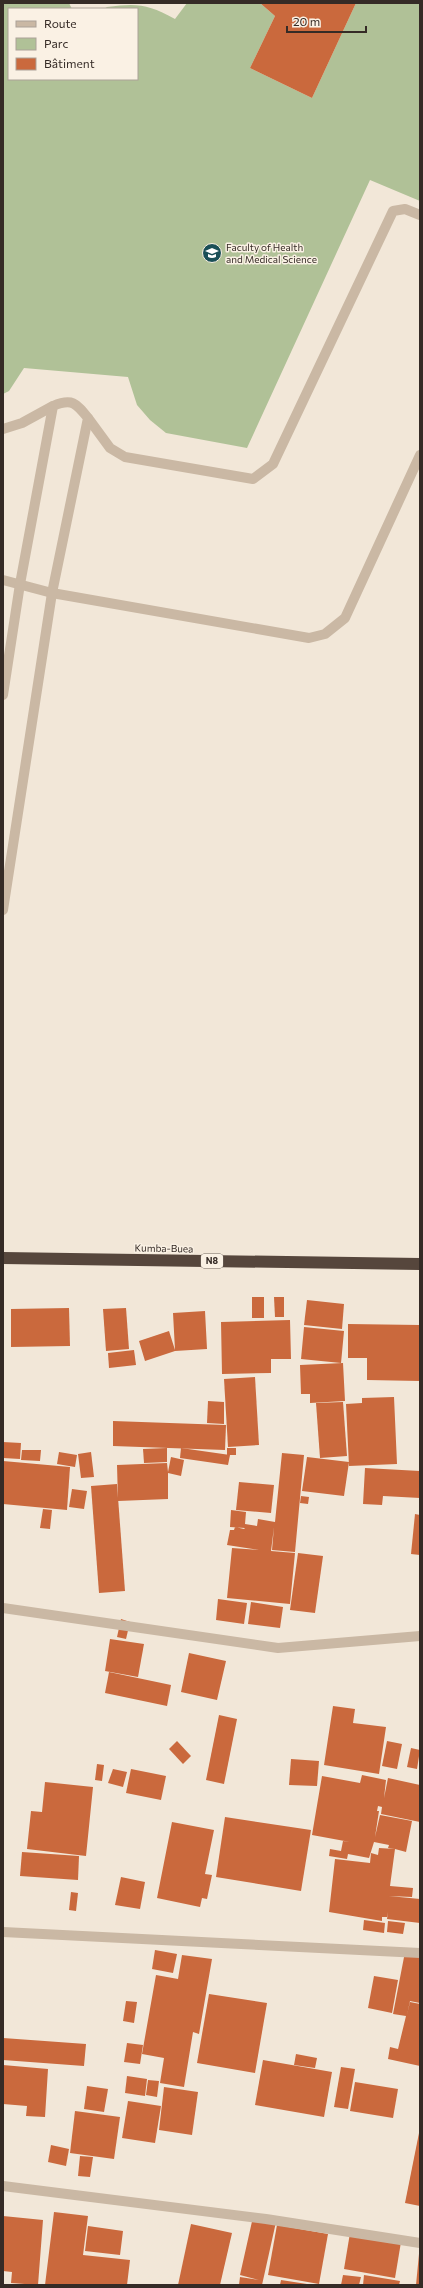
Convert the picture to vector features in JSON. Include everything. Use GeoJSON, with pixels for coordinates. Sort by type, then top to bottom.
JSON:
{"type":"FeatureCollection","features":[{"type":"Feature","properties":{"kind":"highway","name":"Kumba-Buea"},"geometry":{"type":"LineString","coordinates":[[3,1258],[420,1264]]}},
{"type":"Feature","properties":{"kind":"street"},"geometry":{"type":"LineString","coordinates":[[3,429],[22,423],[65,401],[77,404],[110,448],[125,458],[253,479],[273,464],[393,211],[405,209],[420,215]]}},
{"type":"Feature","properties":{"kind":"street"},"geometry":{"type":"LineString","coordinates":[[3,695],[20,584],[53,406]]}},
{"type":"Feature","properties":{"kind":"street"},"geometry":{"type":"LineString","coordinates":[[3,910],[52,592],[88,418]]}},
{"type":"Feature","properties":{"kind":"street"},"geometry":{"type":"LineString","coordinates":[[3,580],[52,592],[309,638],[325,634],[345,618],[420,455]]}},
{"type":"Feature","properties":{"kind":"street"},"geometry":{"type":"LineString","coordinates":[[3,1608],[278,1648],[420,1636]]}},
{"type":"Feature","properties":{"kind":"street"},"geometry":{"type":"LineString","coordinates":[[3,1932],[420,1954]]}},
{"type":"Feature","properties":{"kind":"street"},"geometry":{"type":"LineString","coordinates":[[3,2186],[266,2219],[420,2243]]}},
{"type":"Feature","properties":{"kind":"green space"},"geometry":{"type":"Polygon","coordinates":[[[3,3],[69,3],[72,8],[8,8],[8,80],[138,80],[138,8],[106,8],[107,7],[126,5],[142,6],[157,10],[175,19],[187,3],[260,3],[275,16],[250,68],[312,98],[356,3],[420,3],[420,201],[370,180],[247,448],[166,433],[150,420],[137,405],[128,377],[24,368],[9,391],[3,394],[3,3]]]}},
{"type":"Feature","properties":{"kind":"building"},"geometry":{"type":"Polygon","coordinates":[[[260,3],[356,3],[312,98],[250,68],[275,16],[260,3]]]}},
{"type":"Feature","properties":{"kind":"building"},"geometry":{"type":"Polygon","coordinates":[[[252,1297],[264,1297],[264,1318],[252,1318],[252,1297]]]}},
{"type":"Feature","properties":{"kind":"building"},"geometry":{"type":"Polygon","coordinates":[[[274,1297],[284,1297],[284,1317],[275,1317],[274,1297]]]}},
{"type":"Feature","properties":{"kind":"building"},"geometry":{"type":"Polygon","coordinates":[[[307,1300],[344,1304],[342,1329],[304,1325],[307,1300]]]}},
{"type":"Feature","properties":{"kind":"building"},"geometry":{"type":"Polygon","coordinates":[[[69,1308],[70,1346],[11,1347],[11,1309],[69,1308]]]}},
{"type":"Feature","properties":{"kind":"building"},"geometry":{"type":"Polygon","coordinates":[[[126,1308],[129,1349],[106,1351],[103,1309],[126,1308]]]}},
{"type":"Feature","properties":{"kind":"building"},"geometry":{"type":"Polygon","coordinates":[[[205,1311],[207,1349],[175,1351],[145,1361],[139,1341],[169,1331],[175,1350],[173,1313],[205,1311]]]}},
{"type":"Feature","properties":{"kind":"building"},"geometry":{"type":"Polygon","coordinates":[[[290,1320],[291,1359],[271,1359],[271,1373],[222,1374],[221,1322],[290,1320]]]}},
{"type":"Feature","properties":{"kind":"building"},"geometry":{"type":"Polygon","coordinates":[[[348,1324],[420,1325],[420,1381],[367,1380],[367,1358],[348,1358],[348,1324]]]}},
{"type":"Feature","properties":{"kind":"building"},"geometry":{"type":"Polygon","coordinates":[[[304,1327],[344,1331],[341,1363],[301,1359],[304,1327]]]}},
{"type":"Feature","properties":{"kind":"building"},"geometry":{"type":"Polygon","coordinates":[[[134,1350],[136,1365],[109,1368],[108,1353],[134,1350]]]}},
{"type":"Feature","properties":{"kind":"building"},"geometry":{"type":"Polygon","coordinates":[[[343,1363],[345,1401],[310,1403],[310,1394],[301,1394],[300,1365],[343,1363]]]}},
{"type":"Feature","properties":{"kind":"building"},"geometry":{"type":"Polygon","coordinates":[[[255,1377],[259,1445],[228,1447],[224,1379],[255,1377]]]}},
{"type":"Feature","properties":{"kind":"building"},"geometry":{"type":"Polygon","coordinates":[[[394,1397],[397,1464],[349,1466],[346,1404],[362,1403],[362,1398],[394,1397]]]}},
{"type":"Feature","properties":{"kind":"building"},"geometry":{"type":"Polygon","coordinates":[[[208,1401],[224,1402],[224,1424],[207,1423],[208,1401]]]}},
{"type":"Feature","properties":{"kind":"building"},"geometry":{"type":"Polygon","coordinates":[[[343,1402],[347,1456],[320,1458],[316,1403],[343,1402]]]}},
{"type":"Feature","properties":{"kind":"building"},"geometry":{"type":"Polygon","coordinates":[[[113,1421],[226,1425],[225,1450],[113,1446],[113,1421]]]}},
{"type":"Feature","properties":{"kind":"building"},"geometry":{"type":"Polygon","coordinates":[[[3,1442],[21,1443],[20,1459],[3,1458],[3,1442]]]}},
{"type":"Feature","properties":{"kind":"building"},"geometry":{"type":"Polygon","coordinates":[[[167,1448],[167,1462],[144,1463],[143,1449],[167,1448]]]}},
{"type":"Feature","properties":{"kind":"building"},"geometry":{"type":"Polygon","coordinates":[[[181,1448],[230,1455],[228,1465],[180,1458],[181,1448]]]}},
{"type":"Feature","properties":{"kind":"building"},"geometry":{"type":"Polygon","coordinates":[[[227,1448],[236,1448],[236,1455],[227,1455],[227,1448]]]}},
{"type":"Feature","properties":{"kind":"building"},"geometry":{"type":"Polygon","coordinates":[[[22,1450],[41,1450],[40,1461],[21,1460],[22,1450]]]}},
{"type":"Feature","properties":{"kind":"building"},"geometry":{"type":"Polygon","coordinates":[[[59,1452],[77,1455],[75,1467],[57,1464],[59,1452]]]}},
{"type":"Feature","properties":{"kind":"building"},"geometry":{"type":"Polygon","coordinates":[[[91,1452],[94,1477],[81,1478],[78,1454],[91,1452]]]}},
{"type":"Feature","properties":{"kind":"building"},"geometry":{"type":"Polygon","coordinates":[[[282,1453],[304,1455],[295,1552],[272,1550],[274,1527],[271,1551],[295,1553],[290,1604],[227,1598],[232,1548],[259,1550],[227,1545],[230,1530],[234,1530],[235,1527],[230,1527],[231,1510],[246,1512],[245,1524],[257,1526],[258,1519],[275,1522],[282,1453]]]}},
{"type":"Feature","properties":{"kind":"building"},"geometry":{"type":"Polygon","coordinates":[[[171,1457],[184,1460],[181,1476],[168,1473],[168,1499],[118,1501],[117,1465],[167,1463],[168,1472],[171,1457]]]}},
{"type":"Feature","properties":{"kind":"building"},"geometry":{"type":"Polygon","coordinates":[[[307,1457],[349,1462],[344,1496],[302,1491],[307,1457]]]}},
{"type":"Feature","properties":{"kind":"building"},"geometry":{"type":"Polygon","coordinates":[[[3,1461],[70,1467],[67,1510],[3,1504],[3,1461]]]}},
{"type":"Feature","properties":{"kind":"building"},"geometry":{"type":"Polygon","coordinates":[[[365,1468],[420,1471],[420,1498],[383,1496],[382,1505],[363,1504],[365,1468]]]}},
{"type":"Feature","properties":{"kind":"building"},"geometry":{"type":"Polygon","coordinates":[[[239,1482],[274,1485],[271,1513],[236,1510],[239,1482]]]}},
{"type":"Feature","properties":{"kind":"building"},"geometry":{"type":"Polygon","coordinates":[[[117,1484],[125,1591],[99,1593],[91,1486],[117,1484]]]}},
{"type":"Feature","properties":{"kind":"building"},"geometry":{"type":"Polygon","coordinates":[[[72,1489],[87,1491],[84,1509],[69,1507],[72,1489]]]}},
{"type":"Feature","properties":{"kind":"building"},"geometry":{"type":"Polygon","coordinates":[[[301,1496],[309,1497],[308,1504],[300,1503],[301,1496]]]}},
{"type":"Feature","properties":{"kind":"building"},"geometry":{"type":"Polygon","coordinates":[[[43,1509],[52,1510],[50,1529],[40,1528],[43,1509]]]}},
{"type":"Feature","properties":{"kind":"building"},"geometry":{"type":"Polygon","coordinates":[[[415,1514],[420,1515],[420,1555],[411,1554],[415,1514]]]}},
{"type":"Feature","properties":{"kind":"building"},"geometry":{"type":"Polygon","coordinates":[[[298,1553],[323,1556],[315,1613],[290,1610],[298,1553]]]}},
{"type":"Feature","properties":{"kind":"building"},"geometry":{"type":"Polygon","coordinates":[[[218,1599],[247,1603],[244,1624],[216,1620],[218,1599]]]}},
{"type":"Feature","properties":{"kind":"building"},"geometry":{"type":"Polygon","coordinates":[[[251,1602],[283,1607],[280,1628],[248,1624],[251,1602]]]}},
{"type":"Feature","properties":{"kind":"building"},"geometry":{"type":"Polygon","coordinates":[[[121,1619],[130,1622],[126,1639],[117,1637],[121,1619]]]}},
{"type":"Feature","properties":{"kind":"building"},"geometry":{"type":"Polygon","coordinates":[[[110,1639],[144,1644],[138,1677],[105,1671],[110,1639]]]}},
{"type":"Feature","properties":{"kind":"building"},"geometry":{"type":"Polygon","coordinates":[[[189,1653],[226,1661],[217,1700],[181,1692],[189,1653]]]}},
{"type":"Feature","properties":{"kind":"building"},"geometry":{"type":"Polygon","coordinates":[[[109,1672],[171,1685],[167,1706],[105,1693],[109,1672]]]}},
{"type":"Feature","properties":{"kind":"building"},"geometry":{"type":"Polygon","coordinates":[[[333,1706],[355,1709],[353,1723],[386,1727],[379,1774],[324,1765],[333,1706]]]}},
{"type":"Feature","properties":{"kind":"building"},"geometry":{"type":"Polygon","coordinates":[[[219,1715],[237,1719],[224,1784],[206,1780],[219,1715]]]}},
{"type":"Feature","properties":{"kind":"building"},"geometry":{"type":"Polygon","coordinates":[[[177,1741],[191,1756],[183,1764],[169,1749],[177,1741]]]}},
{"type":"Feature","properties":{"kind":"building"},"geometry":{"type":"Polygon","coordinates":[[[387,1741],[402,1744],[397,1769],[382,1766],[387,1741]]]}},
{"type":"Feature","properties":{"kind":"building"},"geometry":{"type":"Polygon","coordinates":[[[411,1748],[420,1750],[417,1769],[407,1767],[411,1748]]]}},
{"type":"Feature","properties":{"kind":"building"},"geometry":{"type":"Polygon","coordinates":[[[291,1759],[319,1761],[317,1786],[289,1785],[291,1759]]]}},
{"type":"Feature","properties":{"kind":"building"},"geometry":{"type":"Polygon","coordinates":[[[97,1764],[104,1765],[102,1781],[95,1780],[97,1764]]]}},
{"type":"Feature","properties":{"kind":"building"},"geometry":{"type":"Polygon","coordinates":[[[113,1769],[127,1772],[123,1787],[108,1783],[113,1769]]]}},
{"type":"Feature","properties":{"kind":"building"},"geometry":{"type":"Polygon","coordinates":[[[131,1769],[166,1776],[161,1800],[126,1793],[131,1769]]]}},
{"type":"Feature","properties":{"kind":"building"},"geometry":{"type":"Polygon","coordinates":[[[362,1775],[386,1780],[384,1798],[388,1778],[420,1785],[420,1822],[381,1814],[382,1807],[378,1806],[377,1811],[379,1811],[375,1837],[380,1815],[412,1821],[406,1852],[388,1848],[389,1845],[374,1842],[369,1858],[348,1854],[347,1859],[329,1856],[330,1849],[341,1851],[343,1841],[350,1842],[312,1835],[322,1776],[360,1783],[362,1775]]]}},
{"type":"Feature","properties":{"kind":"building"},"geometry":{"type":"Polygon","coordinates":[[[45,1782],[93,1787],[86,1856],[27,1849],[31,1811],[42,1812],[45,1782]]]}},
{"type":"Feature","properties":{"kind":"building"},"geometry":{"type":"Polygon","coordinates":[[[225,1817],[311,1830],[301,1891],[216,1877],[225,1817]]]}},
{"type":"Feature","properties":{"kind":"building"},"geometry":{"type":"Polygon","coordinates":[[[172,1822],[214,1830],[205,1874],[212,1875],[207,1899],[202,1898],[200,1907],[157,1898],[172,1822]]]}},
{"type":"Feature","properties":{"kind":"building"},"geometry":{"type":"Polygon","coordinates":[[[379,1848],[395,1849],[390,1886],[413,1888],[412,1897],[389,1896],[420,1899],[420,1923],[387,1919],[388,1912],[387,1917],[382,1917],[382,1921],[329,1912],[335,1859],[370,1863],[371,1853],[378,1855],[379,1848]]]}},
{"type":"Feature","properties":{"kind":"building"},"geometry":{"type":"Polygon","coordinates":[[[22,1852],[79,1856],[78,1880],[20,1876],[22,1852]]]}},
{"type":"Feature","properties":{"kind":"building"},"geometry":{"type":"Polygon","coordinates":[[[121,1877],[145,1882],[140,1909],[115,1905],[121,1877]]]}},
{"type":"Feature","properties":{"kind":"building"},"geometry":{"type":"Polygon","coordinates":[[[71,1892],[78,1893],[76,1911],[69,1910],[71,1892]]]}},
{"type":"Feature","properties":{"kind":"building"},"geometry":{"type":"Polygon","coordinates":[[[364,1920],[385,1923],[384,1933],[363,1930],[364,1920]]]}},
{"type":"Feature","properties":{"kind":"building"},"geometry":{"type":"Polygon","coordinates":[[[388,1921],[405,1923],[403,1934],[387,1932],[388,1921]]]}},
{"type":"Feature","properties":{"kind":"building"},"geometry":{"type":"Polygon","coordinates":[[[155,1950],[177,1954],[173,1973],[152,1969],[155,1950]]]}},
{"type":"Feature","properties":{"kind":"building"},"geometry":{"type":"Polygon","coordinates":[[[405,1952],[420,1955],[420,2003],[410,2001],[407,2015],[410,2002],[420,2004],[420,2066],[388,2059],[390,2047],[398,2049],[406,2016],[393,2014],[405,1952]]]}},
{"type":"Feature","properties":{"kind":"building"},"geometry":{"type":"Polygon","coordinates":[[[182,1955],[212,1959],[199,2034],[193,2032],[184,2087],[160,2083],[164,2058],[142,2054],[156,1975],[178,1979],[182,1955]]]}},
{"type":"Feature","properties":{"kind":"building"},"geometry":{"type":"Polygon","coordinates":[[[374,1976],[398,1980],[392,2013],[368,2008],[374,1976]]]}},
{"type":"Feature","properties":{"kind":"building"},"geometry":{"type":"Polygon","coordinates":[[[209,1994],[267,2003],[255,2073],[197,2063],[209,1994]]]}},
{"type":"Feature","properties":{"kind":"building"},"geometry":{"type":"Polygon","coordinates":[[[126,2001],[137,2002],[134,2023],[123,2021],[126,2001]]]}},
{"type":"Feature","properties":{"kind":"building"},"geometry":{"type":"Polygon","coordinates":[[[3,2038],[86,2044],[84,2066],[3,2060],[3,2038]]]}},
{"type":"Feature","properties":{"kind":"building"},"geometry":{"type":"Polygon","coordinates":[[[127,2043],[143,2045],[140,2064],[124,2062],[127,2043]]]}},
{"type":"Feature","properties":{"kind":"building"},"geometry":{"type":"Polygon","coordinates":[[[296,2054],[317,2058],[315,2068],[294,2065],[296,2054]]]}},
{"type":"Feature","properties":{"kind":"building"},"geometry":{"type":"Polygon","coordinates":[[[263,2060],[332,2072],[324,2117],[255,2105],[263,2060]]]}},
{"type":"Feature","properties":{"kind":"building"},"geometry":{"type":"Polygon","coordinates":[[[3,2065],[48,2069],[45,2117],[26,2116],[27,2106],[3,2104],[3,2065]]]}},
{"type":"Feature","properties":{"kind":"building"},"geometry":{"type":"Polygon","coordinates":[[[341,2067],[355,2069],[348,2109],[334,2107],[341,2067]]]}},
{"type":"Feature","properties":{"kind":"building"},"geometry":{"type":"Polygon","coordinates":[[[127,2076],[147,2079],[145,2096],[125,2093],[127,2076]]]}},
{"type":"Feature","properties":{"kind":"building"},"geometry":{"type":"Polygon","coordinates":[[[148,2080],[159,2081],[157,2097],[146,2095],[148,2080]]]}},
{"type":"Feature","properties":{"kind":"building"},"geometry":{"type":"Polygon","coordinates":[[[355,2082],[398,2089],[393,2118],[350,2111],[355,2082]]]}},
{"type":"Feature","properties":{"kind":"building"},"geometry":{"type":"Polygon","coordinates":[[[87,2086],[108,2089],[104,2112],[84,2109],[87,2086]]]}},
{"type":"Feature","properties":{"kind":"building"},"geometry":{"type":"Polygon","coordinates":[[[164,2087],[198,2092],[192,2135],[159,2130],[164,2087]]]}},
{"type":"Feature","properties":{"kind":"building"},"geometry":{"type":"Polygon","coordinates":[[[128,2101],[161,2106],[155,2143],[122,2138],[128,2101]]]}},
{"type":"Feature","properties":{"kind":"building"},"geometry":{"type":"Polygon","coordinates":[[[75,2111],[120,2117],[114,2159],[70,2153],[75,2111]]]}},
{"type":"Feature","properties":{"kind":"building"},"geometry":{"type":"Polygon","coordinates":[[[420,2128],[420,2206],[405,2203],[420,2128]]]}},
{"type":"Feature","properties":{"kind":"building"},"geometry":{"type":"Polygon","coordinates":[[[51,2145],[69,2149],[66,2166],[48,2162],[51,2145]]]}},
{"type":"Feature","properties":{"kind":"building"},"geometry":{"type":"Polygon","coordinates":[[[80,2156],[93,2157],[90,2177],[78,2176],[80,2156]]]}},
{"type":"Feature","properties":{"kind":"building"},"geometry":{"type":"Polygon","coordinates":[[[54,2212],[88,2216],[83,2255],[130,2260],[127,2285],[45,2285],[54,2212]]]}},
{"type":"Feature","properties":{"kind":"building"},"geometry":{"type":"Polygon","coordinates":[[[3,2216],[43,2220],[38,2285],[11,2283],[12,2272],[3,2271],[3,2216]]]}},
{"type":"Feature","properties":{"kind":"building"},"geometry":{"type":"Polygon","coordinates":[[[253,2217],[276,2222],[262,2285],[239,2285],[240,2277],[259,2280],[240,2275],[253,2217]]]}},
{"type":"Feature","properties":{"kind":"building"},"geometry":{"type":"Polygon","coordinates":[[[191,2224],[232,2233],[220,2285],[178,2285],[191,2224]]]}},
{"type":"Feature","properties":{"kind":"building"},"geometry":{"type":"Polygon","coordinates":[[[277,2225],[328,2234],[319,2284],[268,2275],[277,2225]]]}},
{"type":"Feature","properties":{"kind":"building"},"geometry":{"type":"Polygon","coordinates":[[[88,2226],[123,2231],[120,2255],[85,2251],[88,2226]]]}},
{"type":"Feature","properties":{"kind":"building"},"geometry":{"type":"Polygon","coordinates":[[[350,2233],[401,2242],[395,2278],[344,2269],[350,2233]]]}},
{"type":"Feature","properties":{"kind":"building"},"geometry":{"type":"Polygon","coordinates":[[[419,2254],[420,2285],[416,2285],[419,2254]]]}},
{"type":"Feature","properties":{"kind":"building"},"geometry":{"type":"Polygon","coordinates":[[[343,2275],[361,2277],[359,2285],[341,2285],[343,2275]]]}},
{"type":"Feature","properties":{"kind":"building"},"geometry":{"type":"Polygon","coordinates":[[[364,2275],[400,2281],[399,2285],[363,2285],[364,2275]]]}},
{"type":"Feature","properties":{"kind":"building"},"geometry":{"type":"Polygon","coordinates":[[[281,2280],[307,2284],[307,2285],[280,2285],[281,2280]]]}},
{"type":"Feature","properties":{"kind":"place","name":"Faculty of Health and Medical Science"},"geometry":{"type":"Point","coordinates":[212,253]}}]}
